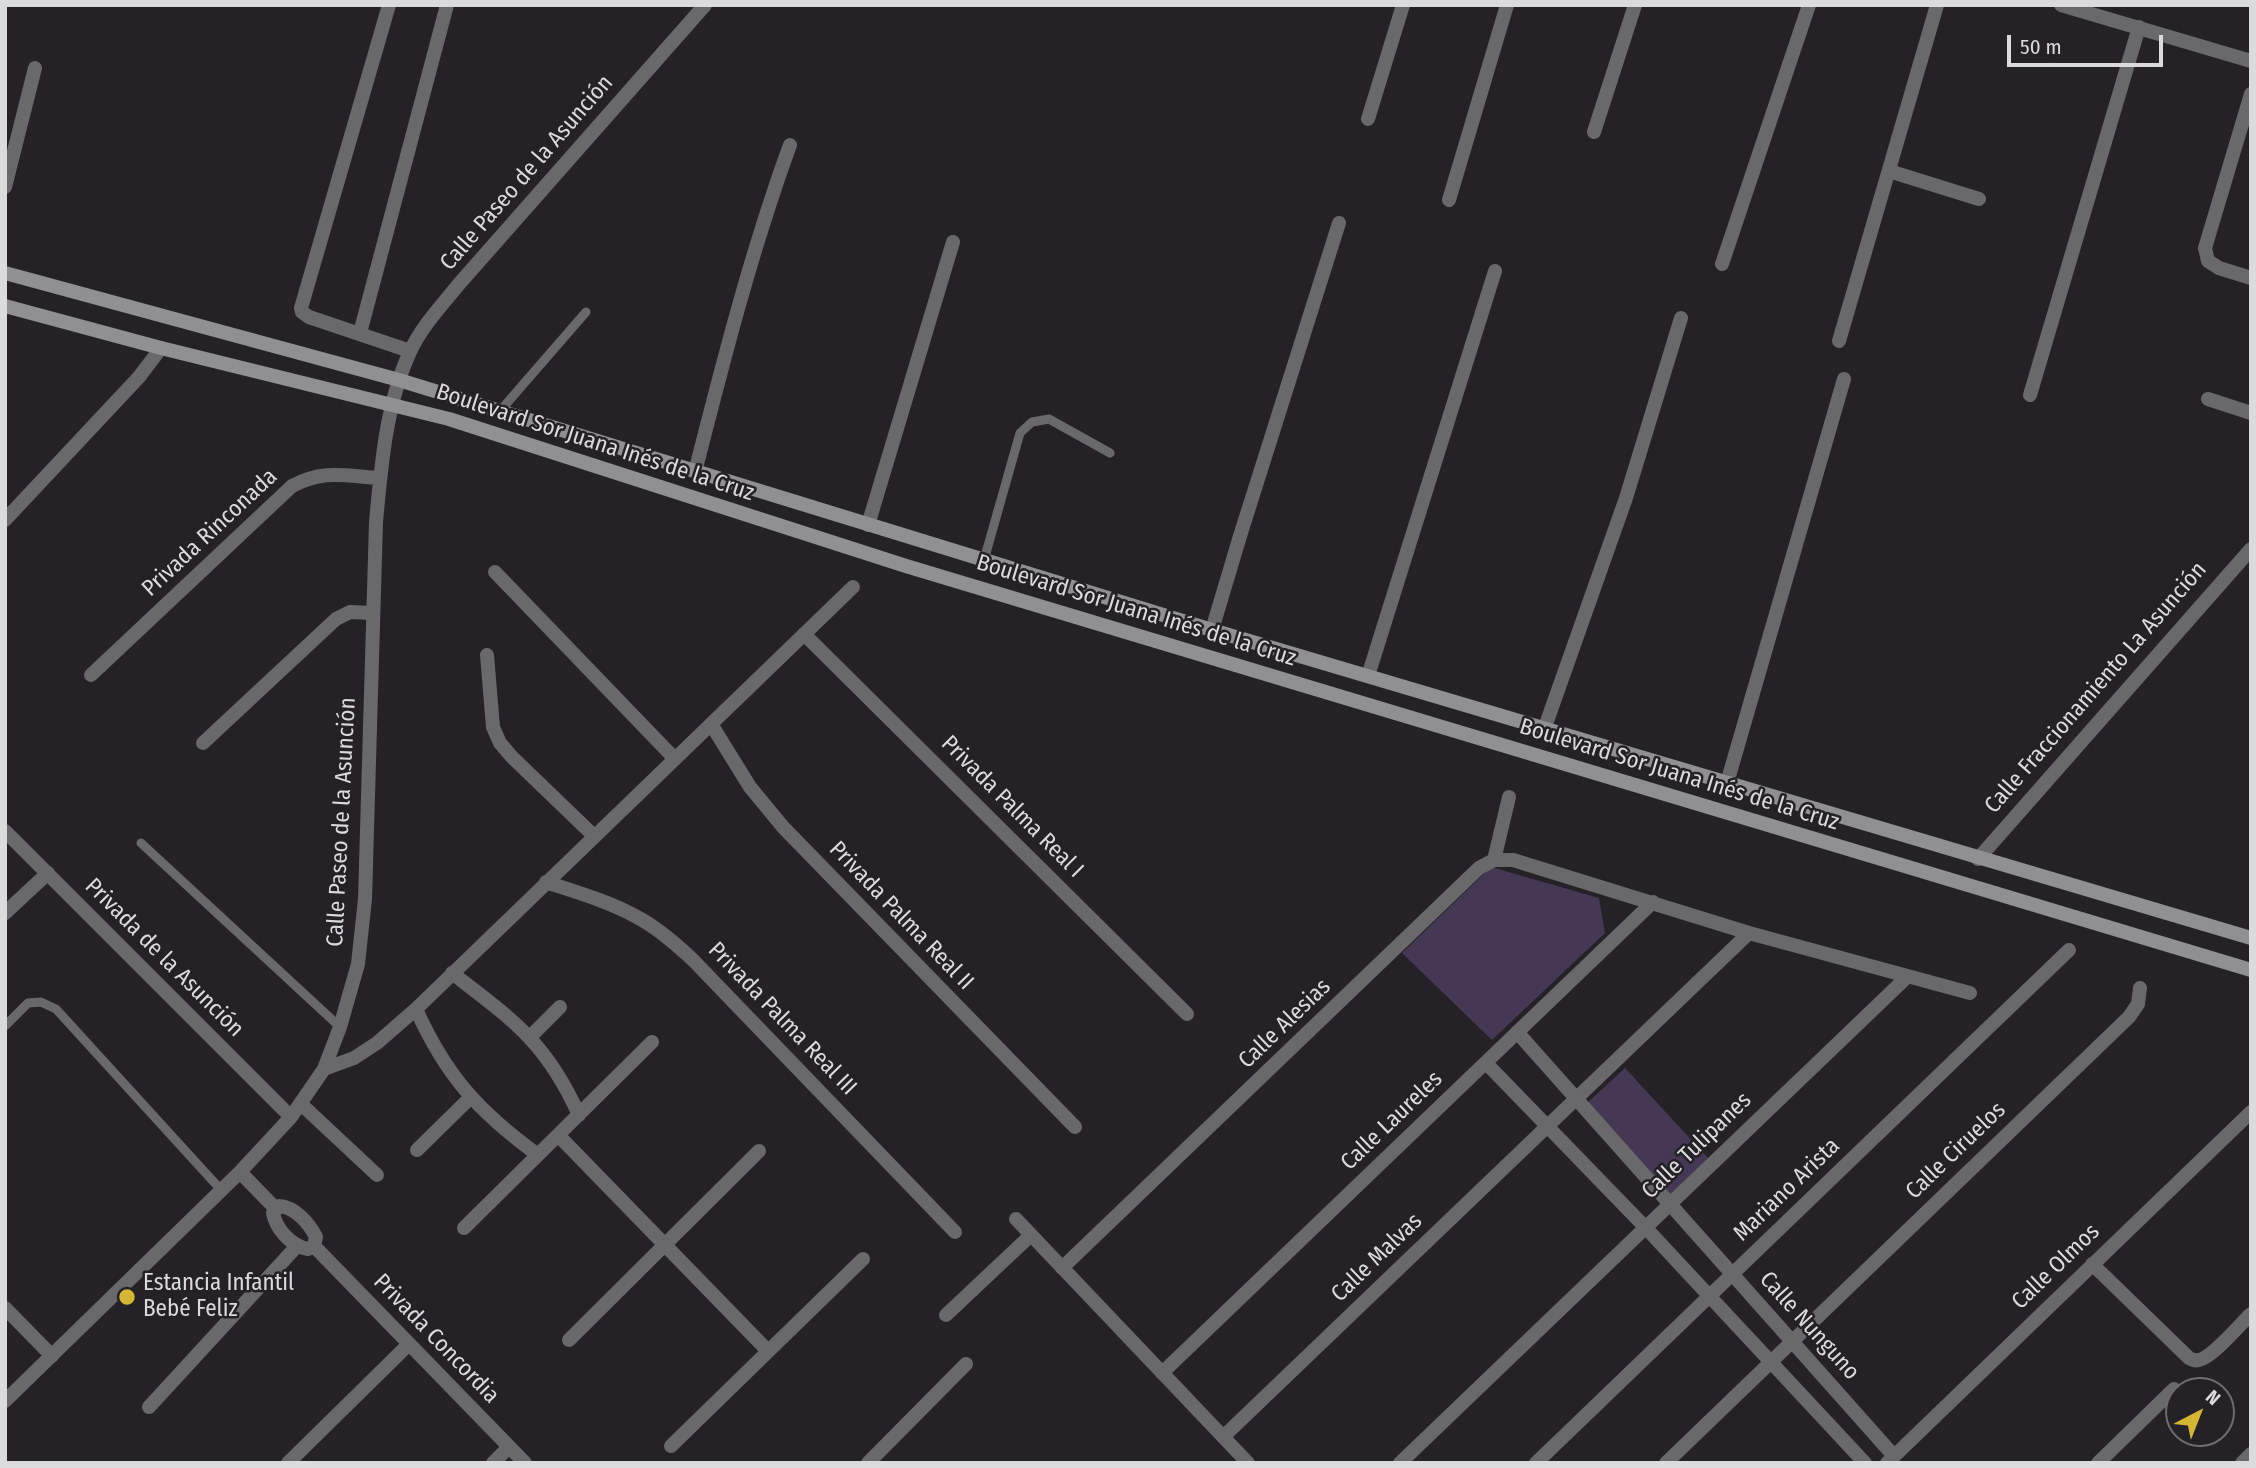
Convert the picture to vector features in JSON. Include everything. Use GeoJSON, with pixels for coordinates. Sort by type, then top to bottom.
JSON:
{"type":"FeatureCollection","features":[{"type":"Feature","properties":{"kind":"main road","name":"Boulevard Sor Juana Inés de la Cruz"},"geometry":{"type":"LineString","coordinates":[[5,273],[399,380],[1212,630],[2251,938]]}},
{"type":"Feature","properties":{"kind":"main road","name":"Boulevard Sor Juana Inés de la Cruz"},"geometry":{"type":"LineString","coordinates":[[5,306],[462,423],[826,540],[1128,633],[2251,970]]}},
{"type":"Feature","properties":{"kind":"street"},"geometry":{"type":"LineString","coordinates":[[389,5],[301,308],[309,317],[410,351]]}},
{"type":"Feature","properties":{"kind":"street"},"geometry":{"type":"LineString","coordinates":[[360,333],[447,5]]}},
{"type":"Feature","properties":{"kind":"street","name":"Calle Paseo de la Asunción"},"geometry":{"type":"LineString","coordinates":[[399,380],[410,351],[459,284],[705,5]]}},
{"type":"Feature","properties":{"kind":"street"},"geometry":{"type":"LineString","coordinates":[[1368,119],[1403,5]]}},
{"type":"Feature","properties":{"kind":"street"},"geometry":{"type":"LineString","coordinates":[[1449,200],[1507,5]]}},
{"type":"Feature","properties":{"kind":"street"},"geometry":{"type":"LineString","coordinates":[[1594,132],[1635,5]]}},
{"type":"Feature","properties":{"kind":"street"},"geometry":{"type":"LineString","coordinates":[[1722,264],[1808,5]]}},
{"type":"Feature","properties":{"kind":"street"},"geometry":{"type":"LineString","coordinates":[[1839,341],[1937,5]]}},
{"type":"Feature","properties":{"kind":"street"},"geometry":{"type":"LineString","coordinates":[[2061,5],[2251,61]]}},
{"type":"Feature","properties":{"kind":"street"},"geometry":{"type":"LineString","coordinates":[[2030,395],[2139,27]]}},
{"type":"Feature","properties":{"kind":"street"},"geometry":{"type":"LineString","coordinates":[[5,187],[35,68]]}},
{"type":"Feature","properties":{"kind":"street"},"geometry":{"type":"LineString","coordinates":[[2251,94],[2205,248],[2208,261],[2219,268],[2251,278]]}},
{"type":"Feature","properties":{"kind":"street"},"geometry":{"type":"LineString","coordinates":[[695,472],[736,312],[790,145]]}},
{"type":"Feature","properties":{"kind":"street"},"geometry":{"type":"LineString","coordinates":[[1889,172],[1979,198]]}},
{"type":"Feature","properties":{"kind":"street"},"geometry":{"type":"LineString","coordinates":[[1212,630],[1339,223]]}},
{"type":"Feature","properties":{"kind":"street"},"geometry":{"type":"LineString","coordinates":[[868,526],[953,242]]}},
{"type":"Feature","properties":{"kind":"street"},"geometry":{"type":"LineString","coordinates":[[1368,676],[1495,271]]}},
{"type":"Feature","properties":{"kind":"street"},"geometry":{"type":"LineString","coordinates":[[1545,727],[1626,498],[1681,318]]}},
{"type":"Feature","properties":{"kind":"street"},"geometry":{"type":"LineString","coordinates":[[5,520],[139,377],[161,348]]}},
{"type":"Feature","properties":{"kind":"street"},"geometry":{"type":"LineString","coordinates":[[1727,783],[1844,379]]}},
{"type":"Feature","properties":{"kind":"street"},"geometry":{"type":"LineString","coordinates":[[393,405],[399,380]]}},
{"type":"Feature","properties":{"kind":"street"},"geometry":{"type":"LineString","coordinates":[[2208,399],[2251,412]]}},
{"type":"Feature","properties":{"kind":"street","name":"Calle Paseo de la Asunción"},"geometry":{"type":"LineString","coordinates":[[5,1401],[222,1191],[291,1117],[324,1069],[340,1027],[358,964],[365,899],[373,613],[380,478],[393,405]]}},
{"type":"Feature","properties":{"kind":"street","name":"Privada Rinconada"},"geometry":{"type":"LineString","coordinates":[[91,675],[292,486],[310,476],[330,474],[380,478]]}},
{"type":"Feature","properties":{"kind":"street","name":"Calle Fraccionamiento La Asunción"},"geometry":{"type":"LineString","coordinates":[[1978,859],[2251,549]]}},
{"type":"Feature","properties":{"kind":"street"},"geometry":{"type":"LineString","coordinates":[[495,572],[675,759]]}},
{"type":"Feature","properties":{"kind":"street"},"geometry":{"type":"LineString","coordinates":[[324,1069],[354,1058],[377,1043],[416,1009],[853,587]]}},
{"type":"Feature","properties":{"kind":"street"},"geometry":{"type":"LineString","coordinates":[[203,743],[336,619],[350,612],[373,613]]}},
{"type":"Feature","properties":{"kind":"street","name":"Privada Palma Real I"},"geometry":{"type":"LineString","coordinates":[[804,634],[1187,1014]]}},
{"type":"Feature","properties":{"kind":"street"},"geometry":{"type":"LineString","coordinates":[[487,655],[493,727],[500,743],[594,836]]}},
{"type":"Feature","properties":{"kind":"street","name":"Privada Palma Real II"},"geometry":{"type":"LineString","coordinates":[[711,724],[750,787],[783,827],[1075,1127]]}},
{"type":"Feature","properties":{"kind":"street"},"geometry":{"type":"LineString","coordinates":[[1509,797],[1494,860],[1513,860],[1749,933],[1970,993]]}},
{"type":"Feature","properties":{"kind":"street","name":"Privada de la Asunción"},"geometry":{"type":"LineString","coordinates":[[5,831],[291,1117]]}},
{"type":"Feature","properties":{"kind":"street","name":"Calle Alesias"},"geometry":{"type":"LineString","coordinates":[[1062,1268],[1479,868],[1494,860]]}},
{"type":"Feature","properties":{"kind":"street"},"geometry":{"type":"LineString","coordinates":[[5,913],[48,873]]}},
{"type":"Feature","properties":{"kind":"street","name":"Privada Palma Real III"},"geometry":{"type":"LineString","coordinates":[[546,882],[607,903],[638,917],[666,936],[703,970],[955,1232]]}},
{"type":"Feature","properties":{"kind":"street","name":"Calle Laureles"},"geometry":{"type":"LineString","coordinates":[[1162,1373],[1653,902]]}},
{"type":"Feature","properties":{"kind":"street"},"geometry":{"type":"LineString","coordinates":[[1576,1099],[1749,933]]}},
{"type":"Feature","properties":{"kind":"street","name":"Mariano Arista"},"geometry":{"type":"LineString","coordinates":[[1536,1463],[2068,950]]}},
{"type":"Feature","properties":{"kind":"street"},"geometry":{"type":"LineString","coordinates":[[452,973],[507,1014],[530,1037],[561,1078],[579,1115]]}},
{"type":"Feature","properties":{"kind":"street","name":"Calle Tulipanes"},"geometry":{"type":"LineString","coordinates":[[1400,1463],[1908,976]]}},
{"type":"Feature","properties":{"kind":"street","name":"Calle Ciruelos"},"geometry":{"type":"LineString","coordinates":[[1666,1463],[2129,1017],[2138,1004],[2140,988]]}},
{"type":"Feature","properties":{"kind":"street"},"geometry":{"type":"LineString","coordinates":[[530,1037],[560,1007]]}},
{"type":"Feature","properties":{"kind":"street"},"geometry":{"type":"LineString","coordinates":[[416,1009],[430,1041],[470,1098],[502,1129],[538,1155]]}},
{"type":"Feature","properties":{"kind":"street","name":"Calle Nunguno"},"geometry":{"type":"LineString","coordinates":[[1517,1032],[1791,1340],[1893,1460]]}},
{"type":"Feature","properties":{"kind":"street"},"geometry":{"type":"LineString","coordinates":[[464,1228],[652,1042]]}},
{"type":"Feature","properties":{"kind":"street"},"geometry":{"type":"LineString","coordinates":[[1486,1063],[1646,1227],[1865,1463]]}},
{"type":"Feature","properties":{"kind":"street"},"geometry":{"type":"LineString","coordinates":[[417,1150],[470,1098]]}},
{"type":"Feature","properties":{"kind":"street","name":"Calle Malvas"},"geometry":{"type":"LineString","coordinates":[[1223,1437],[1576,1099]]}},
{"type":"Feature","properties":{"kind":"street"},"geometry":{"type":"LineString","coordinates":[[301,1104],[377,1175]]}},
{"type":"Feature","properties":{"kind":"street","name":"Calle Olmos"},"geometry":{"type":"LineString","coordinates":[[1893,1460],[2251,1112]]}},
{"type":"Feature","properties":{"kind":"street"},"geometry":{"type":"LineString","coordinates":[[558,1135],[767,1350]]}},
{"type":"Feature","properties":{"kind":"street"},"geometry":{"type":"LineString","coordinates":[[569,1340],[759,1151]]}},
{"type":"Feature","properties":{"kind":"street","name":"Privada Concordia"},"geometry":{"type":"LineString","coordinates":[[240,1172],[275,1208]]}},
{"type":"Feature","properties":{"kind":"street","name":"Privada Concordia"},"geometry":{"type":"LineString","coordinates":[[275,1208],[285,1206],[302,1219],[316,1237],[314,1246],[525,1463]]}},
{"type":"Feature","properties":{"kind":"street","name":"Privada Concordia"},"geometry":{"type":"LineString","coordinates":[[275,1208],[274,1220],[297,1246]]}},
{"type":"Feature","properties":{"kind":"street"},"geometry":{"type":"LineString","coordinates":[[1016,1219],[1248,1463]]}},
{"type":"Feature","properties":{"kind":"street"},"geometry":{"type":"LineString","coordinates":[[946,1315],[1031,1235]]}},
{"type":"Feature","properties":{"kind":"street"},"geometry":{"type":"LineString","coordinates":[[149,1407],[297,1246],[308,1249],[314,1246]]}},
{"type":"Feature","properties":{"kind":"street"},"geometry":{"type":"LineString","coordinates":[[671,1446],[863,1259]]}},
{"type":"Feature","properties":{"kind":"street"},"geometry":{"type":"LineString","coordinates":[[2092,1264],[2189,1358],[2196,1361],[2204,1359],[2251,1314]]}},
{"type":"Feature","properties":{"kind":"street"},"geometry":{"type":"LineString","coordinates":[[5,1308],[52,1356]]}},
{"type":"Feature","properties":{"kind":"street"},"geometry":{"type":"LineString","coordinates":[[288,1463],[409,1344]]}},
{"type":"Feature","properties":{"kind":"street"},"geometry":{"type":"LineString","coordinates":[[868,1463],[966,1364]]}},
{"type":"Feature","properties":{"kind":"street"},"geometry":{"type":"LineString","coordinates":[[2098,1463],[2165,1398]]}},
{"type":"Feature","properties":{"kind":"street"},"geometry":{"type":"LineString","coordinates":[[493,1463],[509,1447]]}},
{"type":"Feature","properties":{"kind":"street"},"geometry":{"type":"LineString","coordinates":[[2242,1463],[2251,1454]]}},
{"type":"Feature","properties":{"kind":"lane"},"geometry":{"type":"LineString","coordinates":[[500,411],[586,312]]}},
{"type":"Feature","properties":{"kind":"lane"},"geometry":{"type":"LineString","coordinates":[[984,561],[1020,433],[1032,422],[1049,419],[1110,453]]}},
{"type":"Feature","properties":{"kind":"lane"},"geometry":{"type":"LineString","coordinates":[[141,843],[340,1027]]}},
{"type":"Feature","properties":{"kind":"lane"},"geometry":{"type":"LineString","coordinates":[[5,1026],[28,1003],[41,1002],[56,1009],[222,1191]]}},
{"type":"Feature","properties":{"kind":"shaded area"},"geometry":{"type":"Polygon","coordinates":[[[1491,867],[1599,898],[1605,933],[1492,1040],[1402,953],[1491,867]]]}},
{"type":"Feature","properties":{"kind":"shaded area"},"geometry":{"type":"Polygon","coordinates":[[[1625,1068],[1710,1160],[1670,1196],[1586,1104],[1625,1068]]]}},
{"type":"Feature","properties":{"kind":"place","name":"Estancia Infantil Bebé Feliz"},"geometry":{"type":"Point","coordinates":[127,1297]}}]}
